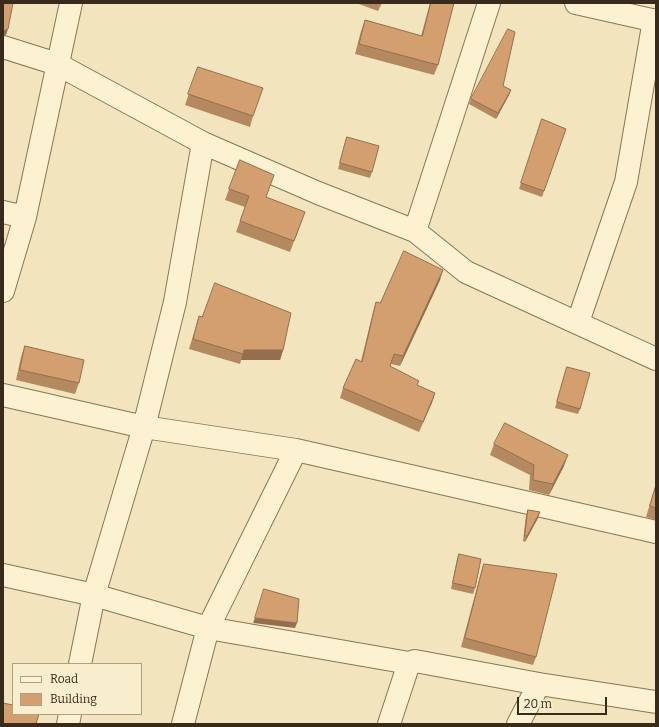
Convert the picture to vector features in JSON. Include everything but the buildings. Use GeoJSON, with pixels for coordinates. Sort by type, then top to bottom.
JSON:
{"type":"FeatureCollection","features":[{"type":"Feature","properties":{"kind":"street"},"geometry":{"type":"LineString","coordinates":[[3,291],[25,217],[71,3]]}},
{"type":"Feature","properties":{"kind":"street"},"geometry":{"type":"LineString","coordinates":[[415,231],[489,3]]}},
{"type":"Feature","properties":{"kind":"street"},"geometry":{"type":"LineString","coordinates":[[576,3],[655,21],[626,182],[578,322]]}},
{"type":"Feature","properties":{"kind":"street"},"geometry":{"type":"LineString","coordinates":[[3,47],[57,64],[203,143],[415,231],[466,272],[656,359]]}},
{"type":"Feature","properties":{"kind":"street"},"geometry":{"type":"LineString","coordinates":[[80,663],[94,595],[144,427],[175,302],[203,143]]}},
{"type":"Feature","properties":{"kind":"street"},"geometry":{"type":"LineString","coordinates":[[3,212],[25,217]]}},
{"type":"Feature","properties":{"kind":"street"},"geometry":{"type":"LineString","coordinates":[[3,395],[144,427],[296,450],[656,532]]}},
{"type":"Feature","properties":{"kind":"street"},"geometry":{"type":"LineString","coordinates":[[183,724],[208,628],[296,450]]}},
{"type":"Feature","properties":{"kind":"street"},"geometry":{"type":"LineString","coordinates":[[3,575],[94,595],[208,628],[409,663],[415,661],[539,684],[656,702]]}},
{"type":"Feature","properties":{"kind":"street"},"geometry":{"type":"LineString","coordinates":[[388,724],[409,663]]}},
{"type":"Feature","properties":{"kind":"street"},"geometry":{"type":"LineString","coordinates":[[518,724],[539,684]]}}]}
